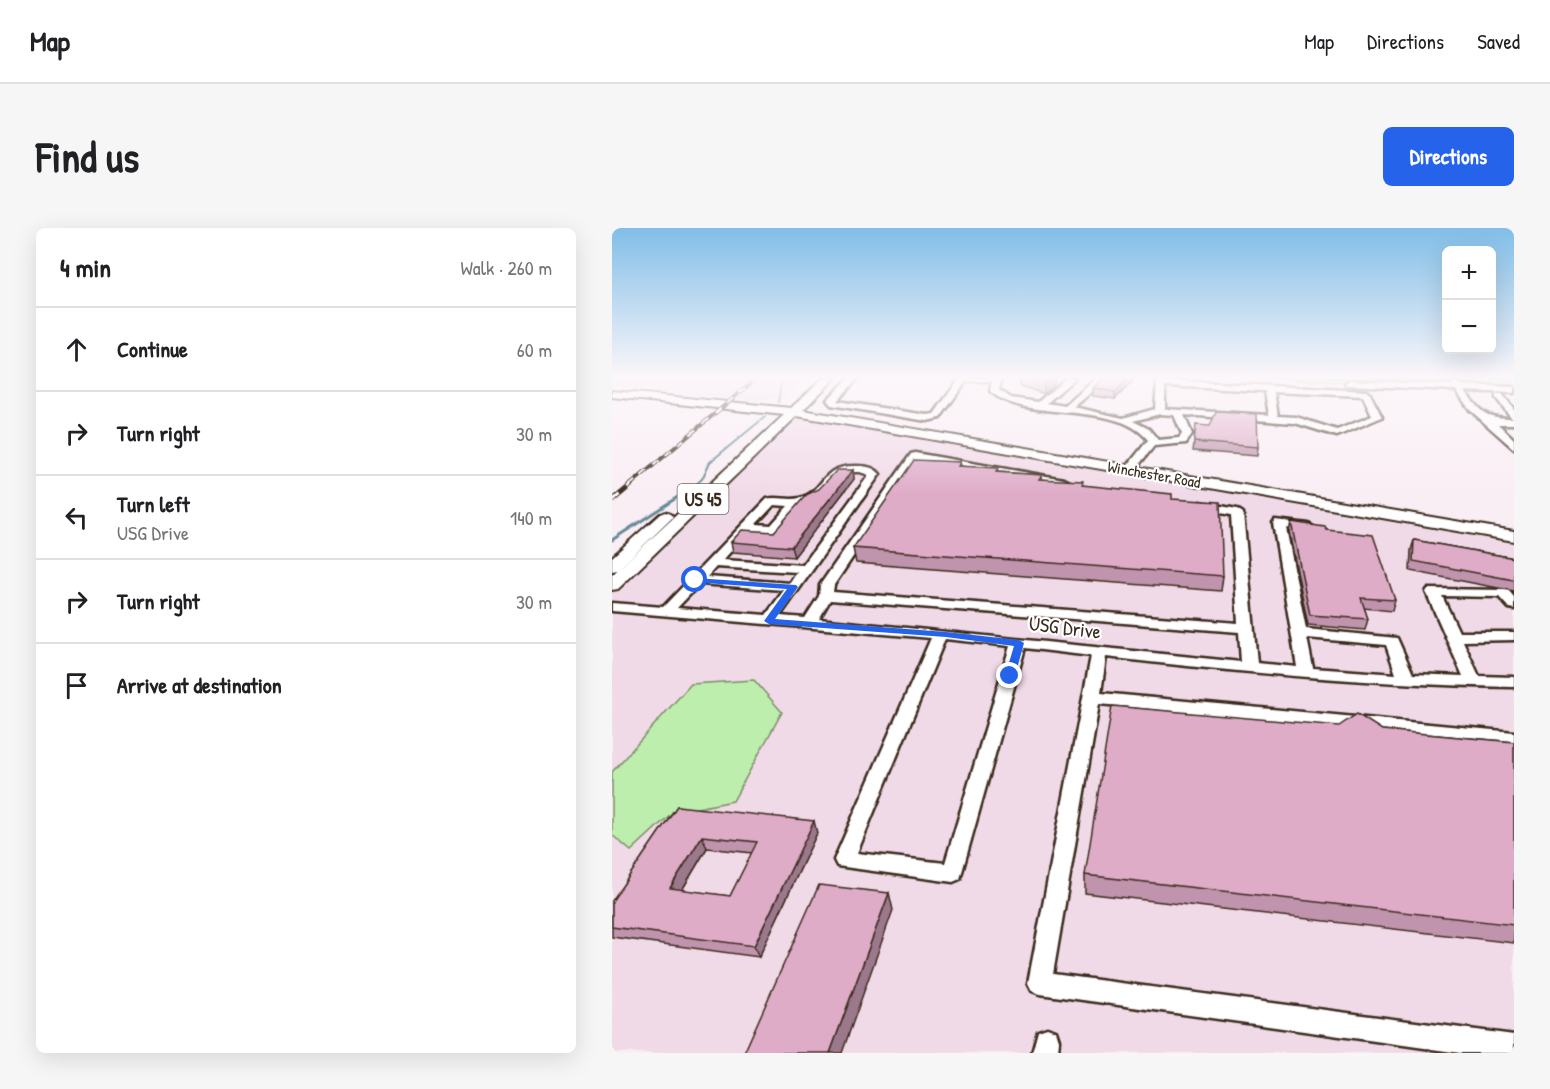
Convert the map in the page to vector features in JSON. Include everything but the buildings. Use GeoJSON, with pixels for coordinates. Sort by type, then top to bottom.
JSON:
{"type":"FeatureCollection","features":[{"type":"Feature","properties":{"kind":"main road","name":"US 45"},"geometry":{"type":"LineString","coordinates":[[612,566],[781,416]]}},
{"type":"Feature","properties":{"kind":"main road","name":"US 45"},"geometry":{"type":"LineString","coordinates":[[612,585],[781,416]]}},
{"type":"Feature","properties":{"kind":"main road","name":"Winchester Road"},"geometry":{"type":"LineString","coordinates":[[820,416],[1514,536]]}},
{"type":"Feature","properties":{"kind":"street"},"geometry":{"type":"LineString","coordinates":[[918,416],[934,416]]}},
{"type":"Feature","properties":{"kind":"street"},"geometry":{"type":"LineString","coordinates":[[1105,416],[1126,420],[1145,428],[1152,437],[1151,443],[1130,469]]}},
{"type":"Feature","properties":{"kind":"street"},"geometry":{"type":"LineString","coordinates":[[1126,420],[1139,416]]}},
{"type":"Feature","properties":{"kind":"street"},"geometry":{"type":"LineString","coordinates":[[1151,443],[1182,441],[1187,434],[1180,416]]}},
{"type":"Feature","properties":{"kind":"street"},"geometry":{"type":"LineString","coordinates":[[1250,416],[1296,420],[1337,433],[1377,416]]}},
{"type":"Feature","properties":{"kind":"street"},"geometry":{"type":"LineString","coordinates":[[1483,416],[1505,434],[1514,446]]}},
{"type":"Feature","properties":{"kind":"street"},"geometry":{"type":"LineString","coordinates":[[1489,421],[1514,421]]}},
{"type":"Feature","properties":{"kind":"street"},"geometry":{"type":"LineString","coordinates":[[808,624],[826,596],[827,585],[915,456],[1076,484]]}},
{"type":"Feature","properties":{"kind":"street"},"geometry":{"type":"LineString","coordinates":[[666,612],[771,501],[798,502],[809,499],[833,472],[846,468],[869,470],[875,474],[769,621]]}},
{"type":"Feature","properties":{"kind":"street"},"geometry":{"type":"LineString","coordinates":[[746,527],[774,529],[798,502]]}},
{"type":"Feature","properties":{"kind":"street"},"geometry":{"type":"LineString","coordinates":[[1191,504],[1237,513],[1249,666]]}},
{"type":"Feature","properties":{"kind":"street"},"geometry":{"type":"LineString","coordinates":[[1306,671],[1279,523],[1322,530]]}},
{"type":"Feature","properties":{"kind":"street"},"geometry":{"type":"LineString","coordinates":[[712,563],[806,569]]}},
{"type":"Feature","properties":{"kind":"street"},"geometry":{"type":"LineString","coordinates":[[695,580],[793,587]]}},
{"type":"Feature","properties":{"kind":"street"},"geometry":{"type":"LineString","coordinates":[[1474,682],[1433,592],[1503,593],[1514,605]]}},
{"type":"Feature","properties":{"kind":"street"},"geometry":{"type":"LineString","coordinates":[[826,596],[1246,628]]}},
{"type":"Feature","properties":{"kind":"street","name":"USG Drive"},"geometry":{"type":"LineString","coordinates":[[612,607],[940,634],[1099,653],[1306,671],[1474,682],[1514,682]]}},
{"type":"Feature","properties":{"kind":"street"},"geometry":{"type":"LineString","coordinates":[[1299,633],[1392,641],[1406,678]]}},
{"type":"Feature","properties":{"kind":"street"},"geometry":{"type":"LineString","coordinates":[[940,634],[844,860],[953,873],[1019,643]]}},
{"type":"Feature","properties":{"kind":"street"},"geometry":{"type":"LineString","coordinates":[[1453,637],[1514,636]]}},
{"type":"Feature","properties":{"kind":"street"},"geometry":{"type":"LineString","coordinates":[[1099,653],[1040,983],[1514,1048]]}},
{"type":"Feature","properties":{"kind":"street"},"geometry":{"type":"LineString","coordinates":[[1092,698],[1514,738]]}},
{"type":"Feature","properties":{"kind":"shaded area"},"geometry":{"type":"Polygon","coordinates":[[[781,416],[806,416],[1514,536],[1514,1053],[612,1053],[612,571],[781,416]]]}},
{"type":"Feature","properties":{"kind":"green space"},"geometry":{"type":"Polygon","coordinates":[[[754,680],[782,712],[733,801],[672,813],[631,851],[612,835],[612,772],[691,684],[754,680]]]}},
{"type":"Feature","properties":{"kind":"waterway"},"geometry":{"type":"LineString","coordinates":[[694,486],[702,479],[710,462],[765,417]]}},
{"type":"Feature","properties":{"kind":"waterway"},"geometry":{"type":"LineString","coordinates":[[612,540],[696,485]]}},
{"type":"Feature","properties":{"kind":"railway"},"geometry":{"type":"LineString","coordinates":[[629,486],[711,416]]}},
{"type":"Feature","properties":{"kind":"railway"},"geometry":{"type":"LineString","coordinates":[[612,501],[631,485]]}},
{"type":"Feature","properties":{"kind":"route"},"geometry":{"type":"LineString","coordinates":[[695,580],[793,587],[769,621],[946,634],[1019,643],[1010,676]]}}]}
